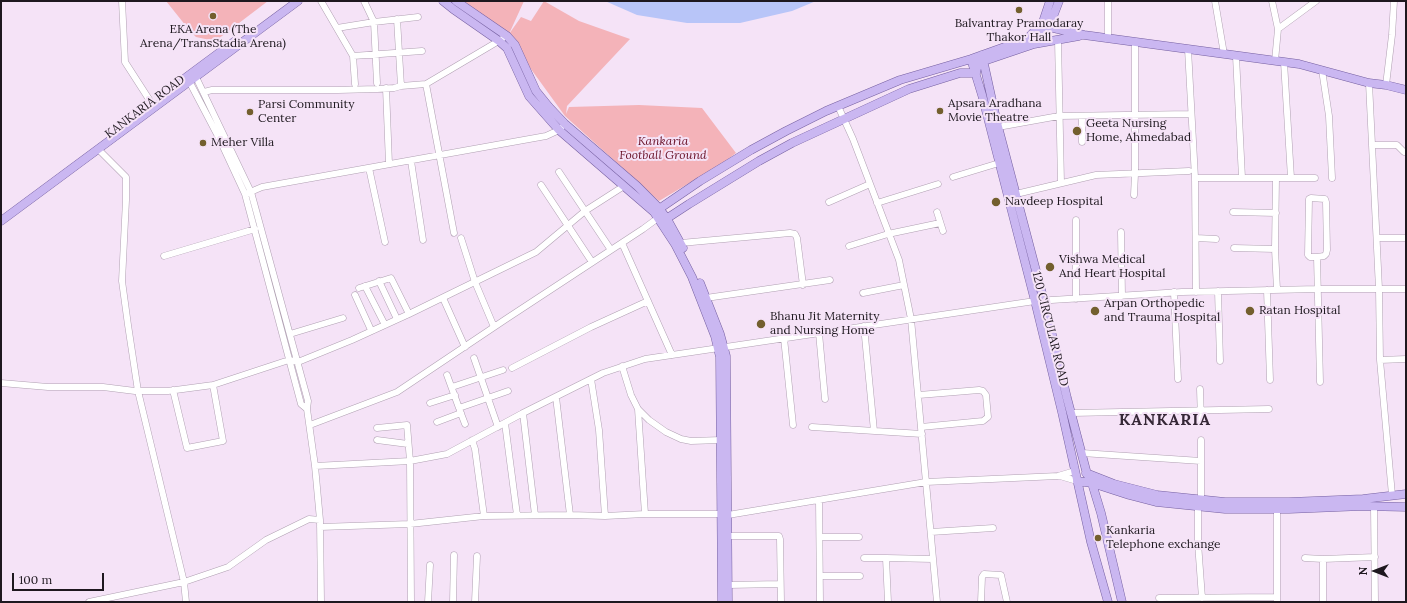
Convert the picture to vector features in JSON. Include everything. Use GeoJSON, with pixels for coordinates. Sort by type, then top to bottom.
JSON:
{"type":"FeatureCollection","features":[{"type":"Feature","properties":{"kind":"main road","name":"KANKARIA ROAD"},"geometry":{"type":"LineString","coordinates":[[191,77],[289,1]]}},
{"type":"Feature","properties":{"kind":"main road"},"geometry":{"type":"LineString","coordinates":[[1,221],[98,149],[152,105],[298,1]]}},
{"type":"Feature","properties":{"kind":"main road"},"geometry":{"type":"LineString","coordinates":[[443,1],[499,40],[507,48],[529,96],[624,186],[660,216],[692,277],[714,336],[726,356],[725,515],[722,602]]}},
{"type":"Feature","properties":{"kind":"main road"},"geometry":{"type":"LineString","coordinates":[[456,1],[507,36],[515,45],[536,91],[562,127],[636,186],[681,243],[697,275],[720,334],[721,440],[725,515],[728,536],[728,602]]}},
{"type":"Feature","properties":{"kind":"main road"},"geometry":{"type":"LineString","coordinates":[[660,216],[792,143],[844,118],[909,89],[960,73],[976,73],[978,63],[983,58],[1027,39],[1046,24],[1050,1]]}},
{"type":"Feature","properties":{"kind":"main road"},"geometry":{"type":"LineString","coordinates":[[1034,44],[1059,1]]}},
{"type":"Feature","properties":{"kind":"main road"},"geometry":{"type":"LineString","coordinates":[[1046,24],[1084,35],[1299,64],[1369,83],[1406,90]]}},
{"type":"Feature","properties":{"kind":"main road"},"geometry":{"type":"LineString","coordinates":[[660,216],[751,150],[838,106],[900,80],[971,59],[983,58],[1034,44],[1084,35]]}},
{"type":"Feature","properties":{"kind":"main road","name":"120 CIRCULAR ROAD"},"geometry":{"type":"LineString","coordinates":[[983,58],[998,127],[1044,301],[1087,474],[1092,483],[1101,512],[1122,602]]}},
{"type":"Feature","properties":{"kind":"main road","name":"120 CIRCULAR ROAD"},"geometry":{"type":"LineString","coordinates":[[971,59],[976,73],[1035,301],[1091,542],[1108,602]]}},
{"type":"Feature","properties":{"kind":"main road","name":"KANKARIA ROAD"},"geometry":{"type":"LineString","coordinates":[[1,214],[152,105]]}},
{"type":"Feature","properties":{"kind":"main road"},"geometry":{"type":"LineString","coordinates":[[1075,471],[1114,484],[1157,495],[1225,508],[1406,507]]}},
{"type":"Feature","properties":{"kind":"main road"},"geometry":{"type":"LineString","coordinates":[[1077,481],[1092,483],[1156,502],[1200,503],[1363,500],[1406,494]]}},
{"type":"Feature","properties":{"kind":"street"},"geometry":{"type":"LineString","coordinates":[[122,1],[125,62],[152,105]]}},
{"type":"Feature","properties":{"kind":"street"},"geometry":{"type":"LineString","coordinates":[[321,1],[353,56],[355,84]]}},
{"type":"Feature","properties":{"kind":"street"},"geometry":{"type":"LineString","coordinates":[[364,1],[374,22],[377,83]]}},
{"type":"Feature","properties":{"kind":"street"},"geometry":{"type":"LineString","coordinates":[[1108,1],[1108,38]]}},
{"type":"Feature","properties":{"kind":"street"},"geometry":{"type":"LineString","coordinates":[[1215,1],[1224,54]]}},
{"type":"Feature","properties":{"kind":"street"},"geometry":{"type":"LineString","coordinates":[[1272,1],[1278,29],[1275,61]]}},
{"type":"Feature","properties":{"kind":"street"},"geometry":{"type":"LineString","coordinates":[[1278,29],[1316,1]]}},
{"type":"Feature","properties":{"kind":"street"},"geometry":{"type":"LineString","coordinates":[[1386,85],[1392,35],[1394,1]]}},
{"type":"Feature","properties":{"kind":"street"},"geometry":{"type":"LineString","coordinates":[[337,28],[418,17]]}},
{"type":"Feature","properties":{"kind":"street"},"geometry":{"type":"LineString","coordinates":[[397,19],[401,86]]}},
{"type":"Feature","properties":{"kind":"street"},"geometry":{"type":"LineString","coordinates":[[204,92],[212,90],[338,90],[386,88],[426,84],[507,36]]}},
{"type":"Feature","properties":{"kind":"street"},"geometry":{"type":"LineString","coordinates":[[1058,40],[1061,183]]}},
{"type":"Feature","properties":{"kind":"street"},"geometry":{"type":"LineString","coordinates":[[1134,42],[1136,116],[1136,174],[1134,195]]}},
{"type":"Feature","properties":{"kind":"street"},"geometry":{"type":"LineString","coordinates":[[1188,49],[1195,178],[1196,292]]}},
{"type":"Feature","properties":{"kind":"street"},"geometry":{"type":"LineString","coordinates":[[353,56],[422,51]]}},
{"type":"Feature","properties":{"kind":"street"},"geometry":{"type":"LineString","coordinates":[[1236,56],[1242,178]]}},
{"type":"Feature","properties":{"kind":"street"},"geometry":{"type":"LineString","coordinates":[[1284,62],[1290,178]]}},
{"type":"Feature","properties":{"kind":"street"},"geometry":{"type":"LineString","coordinates":[[1322,70],[1330,116],[1332,178]]}},
{"type":"Feature","properties":{"kind":"street"},"geometry":{"type":"LineString","coordinates":[[191,77],[204,92],[248,193],[290,334],[308,401],[307,409],[315,466],[320,520],[321,602]]}},
{"type":"Feature","properties":{"kind":"street"},"geometry":{"type":"LineString","coordinates":[[191,77],[219,138],[248,193],[255,229],[301,404],[307,409]]}},
{"type":"Feature","properties":{"kind":"street"},"geometry":{"type":"LineString","coordinates":[[1369,83],[1377,238],[1380,360],[1392,495]]}},
{"type":"Feature","properties":{"kind":"street"},"geometry":{"type":"LineString","coordinates":[[426,84],[454,233]]}},
{"type":"Feature","properties":{"kind":"street"},"geometry":{"type":"LineString","coordinates":[[386,88],[389,164]]}},
{"type":"Feature","properties":{"kind":"street"},"geometry":{"type":"LineString","coordinates":[[838,106],[870,184],[898,260],[911,319],[937,602]]}},
{"type":"Feature","properties":{"kind":"street"},"geometry":{"type":"LineString","coordinates":[[998,127],[1059,116],[1191,114]]}},
{"type":"Feature","properties":{"kind":"street"},"geometry":{"type":"LineString","coordinates":[[1082,116],[1082,142]]}},
{"type":"Feature","properties":{"kind":"street"},"geometry":{"type":"LineString","coordinates":[[248,193],[262,187],[546,136],[562,127]]}},
{"type":"Feature","properties":{"kind":"street"},"geometry":{"type":"LineString","coordinates":[[1372,145],[1397,145],[1404,152],[1406,152]]}},
{"type":"Feature","properties":{"kind":"street"},"geometry":{"type":"LineString","coordinates":[[98,149],[126,177],[122,281],[138,391],[184,582],[186,602]]}},
{"type":"Feature","properties":{"kind":"street"},"geometry":{"type":"LineString","coordinates":[[411,161],[424,240]]}},
{"type":"Feature","properties":{"kind":"street"},"geometry":{"type":"LineString","coordinates":[[953,177],[999,163]]}},
{"type":"Feature","properties":{"kind":"street"},"geometry":{"type":"LineString","coordinates":[[369,168],[385,242]]}},
{"type":"Feature","properties":{"kind":"street"},"geometry":{"type":"LineString","coordinates":[[1016,194],[1096,175],[1189,171]]}},
{"type":"Feature","properties":{"kind":"street"},"geometry":{"type":"LineString","coordinates":[[559,172],[611,250]]}},
{"type":"Feature","properties":{"kind":"street"},"geometry":{"type":"LineString","coordinates":[[1195,178],[1315,178]]}},
{"type":"Feature","properties":{"kind":"street"},"geometry":{"type":"LineString","coordinates":[[1276,178],[1275,249],[1277,290]]}},
{"type":"Feature","properties":{"kind":"street"},"geometry":{"type":"LineString","coordinates":[[829,202],[870,184]]}},
{"type":"Feature","properties":{"kind":"street"},"geometry":{"type":"LineString","coordinates":[[877,203],[938,184]]}},
{"type":"Feature","properties":{"kind":"street"},"geometry":{"type":"LineString","coordinates":[[542,185],[592,262]]}},
{"type":"Feature","properties":{"kind":"street"},"geometry":{"type":"LineString","coordinates":[[1,383],[48,387],[103,387],[138,391],[173,390],[213,385],[289,360],[298,362],[397,320],[536,252],[585,211],[624,186]]}},
{"type":"Feature","properties":{"kind":"street"},"geometry":{"type":"LineString","coordinates":[[1311,198],[1324,199],[1326,202],[1327,250],[1324,256],[1317,257],[1310,257],[1308,255],[1309,199],[1311,198]]}},
{"type":"Feature","properties":{"kind":"street"},"geometry":{"type":"LineString","coordinates":[[938,212],[943,231]]}},
{"type":"Feature","properties":{"kind":"street"},"geometry":{"type":"LineString","coordinates":[[1233,212],[1276,213]]}},
{"type":"Feature","properties":{"kind":"street"},"geometry":{"type":"LineString","coordinates":[[310,425],[397,392],[622,243],[660,216]]}},
{"type":"Feature","properties":{"kind":"street"},"geometry":{"type":"LineString","coordinates":[[1076,220],[1076,299]]}},
{"type":"Feature","properties":{"kind":"street"},"geometry":{"type":"LineString","coordinates":[[849,246],[888,234],[940,223]]}},
{"type":"Feature","properties":{"kind":"street"},"geometry":{"type":"LineString","coordinates":[[164,256],[255,229]]}},
{"type":"Feature","properties":{"kind":"street"},"geometry":{"type":"LineString","coordinates":[[1121,232],[1122,296]]}},
{"type":"Feature","properties":{"kind":"street"},"geometry":{"type":"LineString","coordinates":[[681,243],[790,233],[795,234],[797,238],[803,285]]}},
{"type":"Feature","properties":{"kind":"street"},"geometry":{"type":"LineString","coordinates":[[461,238],[475,282],[494,327]]}},
{"type":"Feature","properties":{"kind":"street"},"geometry":{"type":"LineString","coordinates":[[1196,238],[1216,239]]}},
{"type":"Feature","properties":{"kind":"street"},"geometry":{"type":"LineString","coordinates":[[1377,238],[1406,238]]}},
{"type":"Feature","properties":{"kind":"street"},"geometry":{"type":"LineString","coordinates":[[622,243],[672,355]]}},
{"type":"Feature","properties":{"kind":"street"},"geometry":{"type":"LineString","coordinates":[[1234,248],[1275,249]]}},
{"type":"Feature","properties":{"kind":"street"},"geometry":{"type":"LineString","coordinates":[[1317,257],[1320,382]]}},
{"type":"Feature","properties":{"kind":"street"},"geometry":{"type":"LineString","coordinates":[[384,325],[362,287],[391,278],[409,314]]}},
{"type":"Feature","properties":{"kind":"street"},"geometry":{"type":"LineString","coordinates":[[706,298],[830,280]]}},
{"type":"Feature","properties":{"kind":"street"},"geometry":{"type":"LineString","coordinates":[[379,281],[397,320]]}},
{"type":"Feature","properties":{"kind":"street"},"geometry":{"type":"LineString","coordinates":[[863,293],[904,285]]}},
{"type":"Feature","properties":{"kind":"street"},"geometry":{"type":"LineString","coordinates":[[315,466],[410,461],[446,454],[523,412],[602,373],[645,359],[1035,301],[1174,292],[1406,289]]}},
{"type":"Feature","properties":{"kind":"street"},"geometry":{"type":"LineString","coordinates":[[1267,290],[1270,380]]}},
{"type":"Feature","properties":{"kind":"street"},"geometry":{"type":"LineString","coordinates":[[1218,291],[1220,361]]}},
{"type":"Feature","properties":{"kind":"street"},"geometry":{"type":"LineString","coordinates":[[1174,292],[1178,379]]}},
{"type":"Feature","properties":{"kind":"street"},"geometry":{"type":"LineString","coordinates":[[355,295],[372,330]]}},
{"type":"Feature","properties":{"kind":"street"},"geometry":{"type":"LineString","coordinates":[[443,298],[465,347]]}},
{"type":"Feature","properties":{"kind":"street"},"geometry":{"type":"LineString","coordinates":[[512,368],[591,327],[648,301]]}},
{"type":"Feature","properties":{"kind":"street"},"geometry":{"type":"LineString","coordinates":[[290,334],[343,318]]}},
{"type":"Feature","properties":{"kind":"street"},"geometry":{"type":"LineString","coordinates":[[864,326],[874,431]]}},
{"type":"Feature","properties":{"kind":"street"},"geometry":{"type":"LineString","coordinates":[[819,333],[825,399]]}},
{"type":"Feature","properties":{"kind":"street"},"geometry":{"type":"LineString","coordinates":[[784,338],[793,425]]}},
{"type":"Feature","properties":{"kind":"street"},"geometry":{"type":"LineString","coordinates":[[474,358],[498,427]]}},
{"type":"Feature","properties":{"kind":"street"},"geometry":{"type":"LineString","coordinates":[[1380,360],[1406,359]]}},
{"type":"Feature","properties":{"kind":"street"},"geometry":{"type":"LineString","coordinates":[[622,366],[631,395],[638,409],[649,420],[666,432],[681,439],[692,441],[721,440]]}},
{"type":"Feature","properties":{"kind":"street"},"geometry":{"type":"LineString","coordinates":[[452,387],[503,370]]}},
{"type":"Feature","properties":{"kind":"street"},"geometry":{"type":"LineString","coordinates":[[447,375],[465,424]]}},
{"type":"Feature","properties":{"kind":"street"},"geometry":{"type":"LineString","coordinates":[[591,379],[599,430],[606,516]]}},
{"type":"Feature","properties":{"kind":"street"},"geometry":{"type":"LineString","coordinates":[[173,390],[187,448],[223,440],[213,385]]}},
{"type":"Feature","properties":{"kind":"street"},"geometry":{"type":"LineString","coordinates":[[1200,389],[1201,421]]}},
{"type":"Feature","properties":{"kind":"street"},"geometry":{"type":"LineString","coordinates":[[437,422],[460,410],[508,391]]}},
{"type":"Feature","properties":{"kind":"street"},"geometry":{"type":"LineString","coordinates":[[812,427],[874,431],[922,430],[983,421],[988,417],[986,395],[983,391],[919,394]]}},
{"type":"Feature","properties":{"kind":"street"},"geometry":{"type":"LineString","coordinates":[[430,403],[455,395]]}},
{"type":"Feature","properties":{"kind":"street"},"geometry":{"type":"LineString","coordinates":[[556,397],[570,515]]}},
{"type":"Feature","properties":{"kind":"street"},"geometry":{"type":"LineString","coordinates":[[638,409],[645,514]]}},
{"type":"Feature","properties":{"kind":"street"},"geometry":{"type":"LineString","coordinates":[[1072,413],[1269,409]]}},
{"type":"Feature","properties":{"kind":"street"},"geometry":{"type":"LineString","coordinates":[[523,412],[535,515]]}},
{"type":"Feature","properties":{"kind":"street"},"geometry":{"type":"LineString","coordinates":[[505,423],[517,515]]}},
{"type":"Feature","properties":{"kind":"street"},"geometry":{"type":"LineString","coordinates":[[377,428],[407,425],[410,461],[411,602]]}},
{"type":"Feature","properties":{"kind":"street"},"geometry":{"type":"LineString","coordinates":[[377,440],[408,444]]}},
{"type":"Feature","properties":{"kind":"street"},"geometry":{"type":"LineString","coordinates":[[472,440],[475,448],[484,516]]}},
{"type":"Feature","properties":{"kind":"street"},"geometry":{"type":"LineString","coordinates":[[1201,440],[1198,543],[1202,598]]}},
{"type":"Feature","properties":{"kind":"street"},"geometry":{"type":"LineString","coordinates":[[1082,453],[1201,461]]}},
{"type":"Feature","properties":{"kind":"street"},"geometry":{"type":"LineString","coordinates":[[320,527],[410,524],[484,516],[517,515],[725,515],[926,482],[1058,476],[1075,471]]}},
{"type":"Feature","properties":{"kind":"street"},"geometry":{"type":"LineString","coordinates":[[1058,476],[1077,481]]}},
{"type":"Feature","properties":{"kind":"street"},"geometry":{"type":"LineString","coordinates":[[820,500],[820,602]]}},
{"type":"Feature","properties":{"kind":"street"},"geometry":{"type":"LineString","coordinates":[[1374,507],[1375,602]]}},
{"type":"Feature","properties":{"kind":"street"},"geometry":{"type":"LineString","coordinates":[[1159,598],[1277,600],[1277,508]]}},
{"type":"Feature","properties":{"kind":"street"},"geometry":{"type":"LineString","coordinates":[[89,602],[184,582],[228,568],[266,540],[309,519],[320,520]]}},
{"type":"Feature","properties":{"kind":"street"},"geometry":{"type":"LineString","coordinates":[[931,532],[992,528]]}},
{"type":"Feature","properties":{"kind":"street"},"geometry":{"type":"LineString","coordinates":[[728,536],[779,536],[781,602]]}},
{"type":"Feature","properties":{"kind":"street"},"geometry":{"type":"LineString","coordinates":[[820,537],[860,537]]}},
{"type":"Feature","properties":{"kind":"street"},"geometry":{"type":"LineString","coordinates":[[453,602],[454,555]]}},
{"type":"Feature","properties":{"kind":"street"},"geometry":{"type":"LineString","coordinates":[[475,602],[476,556]]}},
{"type":"Feature","properties":{"kind":"street"},"geometry":{"type":"LineString","coordinates":[[1304,558],[1323,559],[1375,557]]}},
{"type":"Feature","properties":{"kind":"street"},"geometry":{"type":"LineString","coordinates":[[864,558],[933,559]]}},
{"type":"Feature","properties":{"kind":"street"},"geometry":{"type":"LineString","coordinates":[[886,558],[888,602]]}},
{"type":"Feature","properties":{"kind":"street"},"geometry":{"type":"LineString","coordinates":[[1323,559],[1323,602]]}},
{"type":"Feature","properties":{"kind":"street"},"geometry":{"type":"LineString","coordinates":[[428,602],[430,565]]}},
{"type":"Feature","properties":{"kind":"street"},"geometry":{"type":"LineString","coordinates":[[981,602],[982,577],[984,574],[1001,575],[1007,602]]}},
{"type":"Feature","properties":{"kind":"street"},"geometry":{"type":"LineString","coordinates":[[820,576],[860,576]]}},
{"type":"Feature","properties":{"kind":"street"},"geometry":{"type":"LineString","coordinates":[[728,585],[780,584]]}},
{"type":"Feature","properties":{"kind":"green space","name":"EKA Arena (The Arena/TransStadia Arena)"},"geometry":{"type":"Polygon","coordinates":[[[166,1],[268,1],[218,39],[210,40],[196,37],[166,1]]]}},
{"type":"Feature","properties":{"kind":"green space","name":"Kankaria Football Ground"},"geometry":{"type":"Polygon","coordinates":[[[464,1],[524,1],[509,34],[521,17],[531,21],[544,1],[579,21],[630,39],[567,106],[566,114],[569,107],[639,105],[702,108],[736,153],[723,163],[659,201],[565,116],[507,36],[464,1]]]}},
{"type":"Feature","properties":{"kind":"water"},"geometry":{"type":"Polygon","coordinates":[[[605,1],[816,1],[792,11],[740,23],[687,23],[637,15],[605,1]]]}},
{"type":"Feature","properties":{"kind":"place","name":"Balvantray Pramodaray Thakor Hall"},"geometry":{"type":"Point","coordinates":[1019,10]}},
{"type":"Feature","properties":{"kind":"place","name":"EKA Arena (The Arena/TransStadia Arena)"},"geometry":{"type":"Point","coordinates":[213,16]}},
{"type":"Feature","properties":{"kind":"place","name":"Apsara Aradhana Movie Theatre"},"geometry":{"type":"Point","coordinates":[940,111]}},
{"type":"Feature","properties":{"kind":"place","name":"Parsi Community Center"},"geometry":{"type":"Point","coordinates":[250,112]}},
{"type":"Feature","properties":{"kind":"place","name":"Geeta Nursing Home, Ahmedabad"},"geometry":{"type":"Point","coordinates":[1077,131]}},
{"type":"Feature","properties":{"kind":"place","name":"Meher Villa"},"geometry":{"type":"Point","coordinates":[203,143]}},
{"type":"Feature","properties":{"kind":"place","name":"Navdeep Hospital"},"geometry":{"type":"Point","coordinates":[996,202]}},
{"type":"Feature","properties":{"kind":"place","name":"Vishwa Medical And Heart Hospital"},"geometry":{"type":"Point","coordinates":[1050,267]}},
{"type":"Feature","properties":{"kind":"place","name":"Arpan Orthopedic and Trauma Hospital"},"geometry":{"type":"Point","coordinates":[1095,311]}},
{"type":"Feature","properties":{"kind":"place","name":"Ratan Hospital"},"geometry":{"type":"Point","coordinates":[1250,311]}},
{"type":"Feature","properties":{"kind":"place","name":"Bhanu Jit Maternity and Nursing Home"},"geometry":{"type":"Point","coordinates":[761,324]}},
{"type":"Feature","properties":{"kind":"place","name":"Kankaria Telephone exchange"},"geometry":{"type":"Point","coordinates":[1098,538]}},
{"type":"Feature","properties":{"kind":"district","name":"KANKARIA"},"geometry":{"type":"Point","coordinates":[1165,420]}}]}
